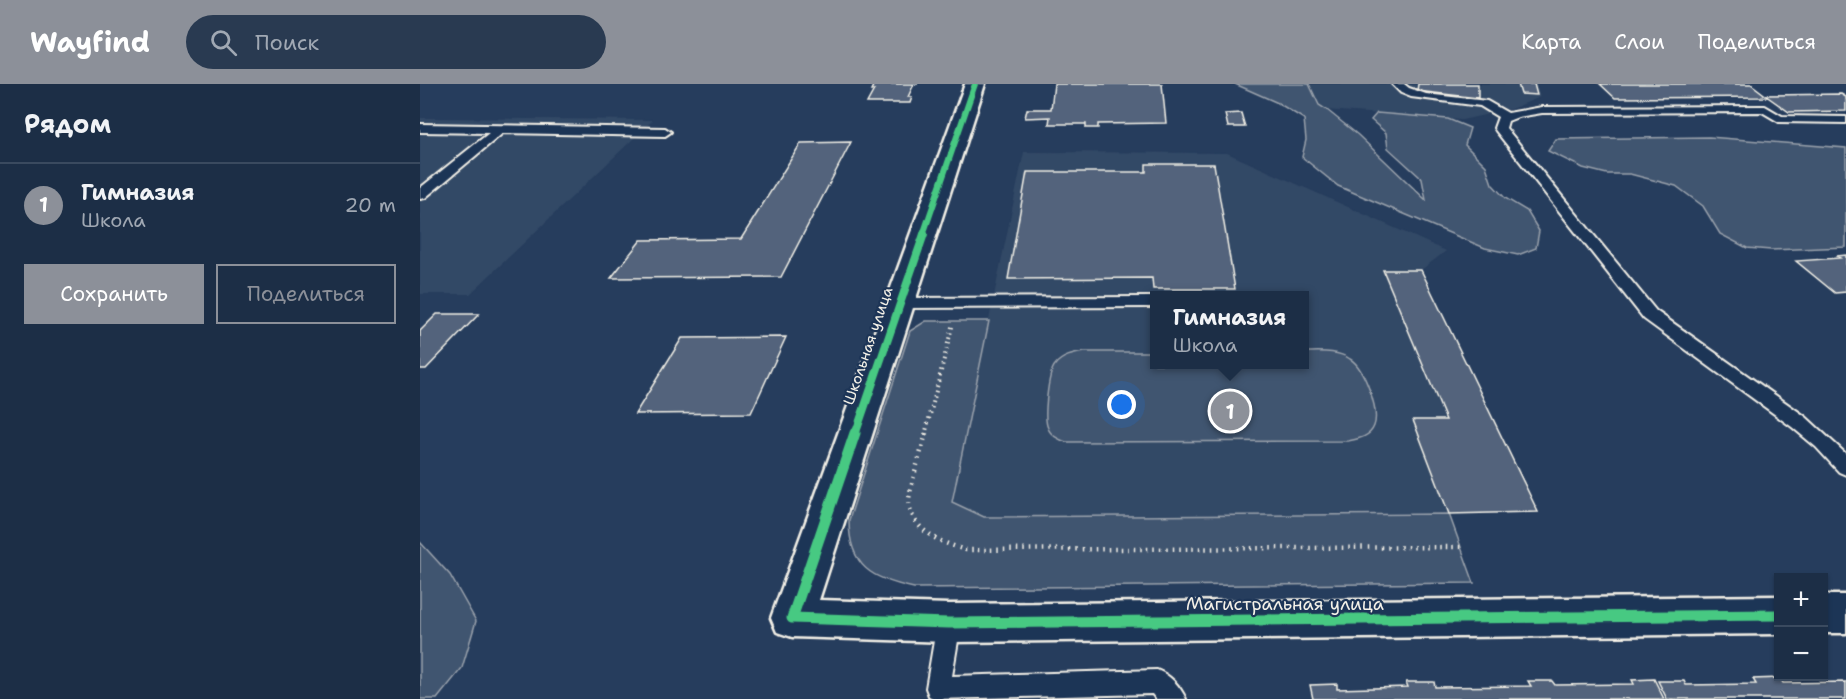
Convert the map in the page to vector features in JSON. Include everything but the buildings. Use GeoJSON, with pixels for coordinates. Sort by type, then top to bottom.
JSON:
{"type":"FeatureCollection","features":[{"type":"Feature","properties":{"kind":"street","name":"Школьная улица"},"geometry":{"type":"LineString","coordinates":[[792,618],[898,303],[975,84]]}},
{"type":"Feature","properties":{"kind":"street"},"geometry":{"type":"LineString","coordinates":[[1828,615],[1846,614]]}},
{"type":"Feature","properties":{"kind":"street","name":"Магистральная улица"},"geometry":{"type":"LineString","coordinates":[[792,618],[949,622],[1774,615]]}},
{"type":"Feature","properties":{"kind":"lane"},"geometry":{"type":"LineString","coordinates":[[1397,84],[1404,92],[1423,97],[1485,104],[1508,118]]}},
{"type":"Feature","properties":{"kind":"lane"},"geometry":{"type":"LineString","coordinates":[[1846,120],[1779,119],[1765,109],[1542,110],[1516,114],[1503,119],[1500,128],[1650,315],[1799,422],[1846,467]]}},
{"type":"Feature","properties":{"kind":"lane"},"geometry":{"type":"LineString","coordinates":[[420,128],[664,132]]}},
{"type":"Feature","properties":{"kind":"lane"},"geometry":{"type":"LineString","coordinates":[[420,195],[501,129]]}},
{"type":"Feature","properties":{"kind":"lane"},"geometry":{"type":"LineString","coordinates":[[898,303],[1150,302]]}},
{"type":"Feature","properties":{"kind":"lane"},"geometry":{"type":"LineString","coordinates":[[949,622],[938,688],[1157,682],[1173,699]]}},
{"type":"Feature","properties":{"kind":"path"},"geometry":{"type":"LineString","coordinates":[[953,321],[909,501],[917,524],[936,541],[966,550],[1461,546]]}},
{"type":"Feature","properties":{"kind":"shaded area"},"geometry":{"type":"Polygon","coordinates":[[[1235,84],[1309,84],[1319,105],[1358,135],[1426,200],[1422,179],[1388,148],[1386,133],[1371,120],[1377,113],[1448,119],[1470,128],[1465,145],[1486,166],[1492,184],[1505,198],[1527,211],[1539,231],[1536,248],[1518,255],[1485,248],[1338,186],[1302,157],[1306,140],[1304,119],[1278,103],[1235,84]]]}},
{"type":"Feature","properties":{"kind":"shaded area"},"geometry":{"type":"Polygon","coordinates":[[[1309,84],[1536,84],[1540,97],[1511,109],[1462,120],[1327,110],[1318,105],[1309,84]]]}},
{"type":"Feature","properties":{"kind":"shaded area"},"geometry":{"type":"Polygon","coordinates":[[[420,118],[653,120],[470,294],[420,294],[420,118]]]}},
{"type":"Feature","properties":{"kind":"shaded area"},"geometry":{"type":"Polygon","coordinates":[[[1709,137],[1846,148],[1846,247],[1771,250],[1747,248],[1720,234],[1703,206],[1676,186],[1630,174],[1607,174],[1583,168],[1548,151],[1556,139],[1709,137]]]}},
{"type":"Feature","properties":{"kind":"shaded area"},"geometry":{"type":"Polygon","coordinates":[[[1024,152],[1227,153],[1446,251],[1421,270],[1538,512],[984,517],[951,502],[1024,152]]]}},
{"type":"Feature","properties":{"kind":"shaded area"},"geometry":{"type":"Polygon","coordinates":[[[926,321],[989,321],[952,502],[984,517],[1449,514],[1474,583],[914,588],[875,575],[858,560],[850,536],[849,520],[910,331],[926,321]]]}},
{"type":"Feature","properties":{"kind":"shaded area"},"geometry":{"type":"Polygon","coordinates":[[[1084,352],[1150,352],[1150,369],[1309,369],[1309,352],[1340,354],[1355,364],[1370,390],[1375,410],[1374,426],[1367,435],[1348,441],[1066,442],[1049,431],[1046,406],[1052,370],[1061,359],[1084,352]]]}},
{"type":"Feature","properties":{"kind":"shaded area"},"geometry":{"type":"Polygon","coordinates":[[[420,542],[450,575],[476,621],[462,668],[437,699],[420,699],[420,542]]]}},
{"type":"Feature","properties":{"kind":"cycle path"},"geometry":{"type":"LineString","coordinates":[[975,84],[792,618],[949,623],[1774,615]]}},
{"type":"Feature","properties":{"kind":"place","name":"Гимназия"},"geometry":{"type":"Point","coordinates":[1230,411]}}]}
